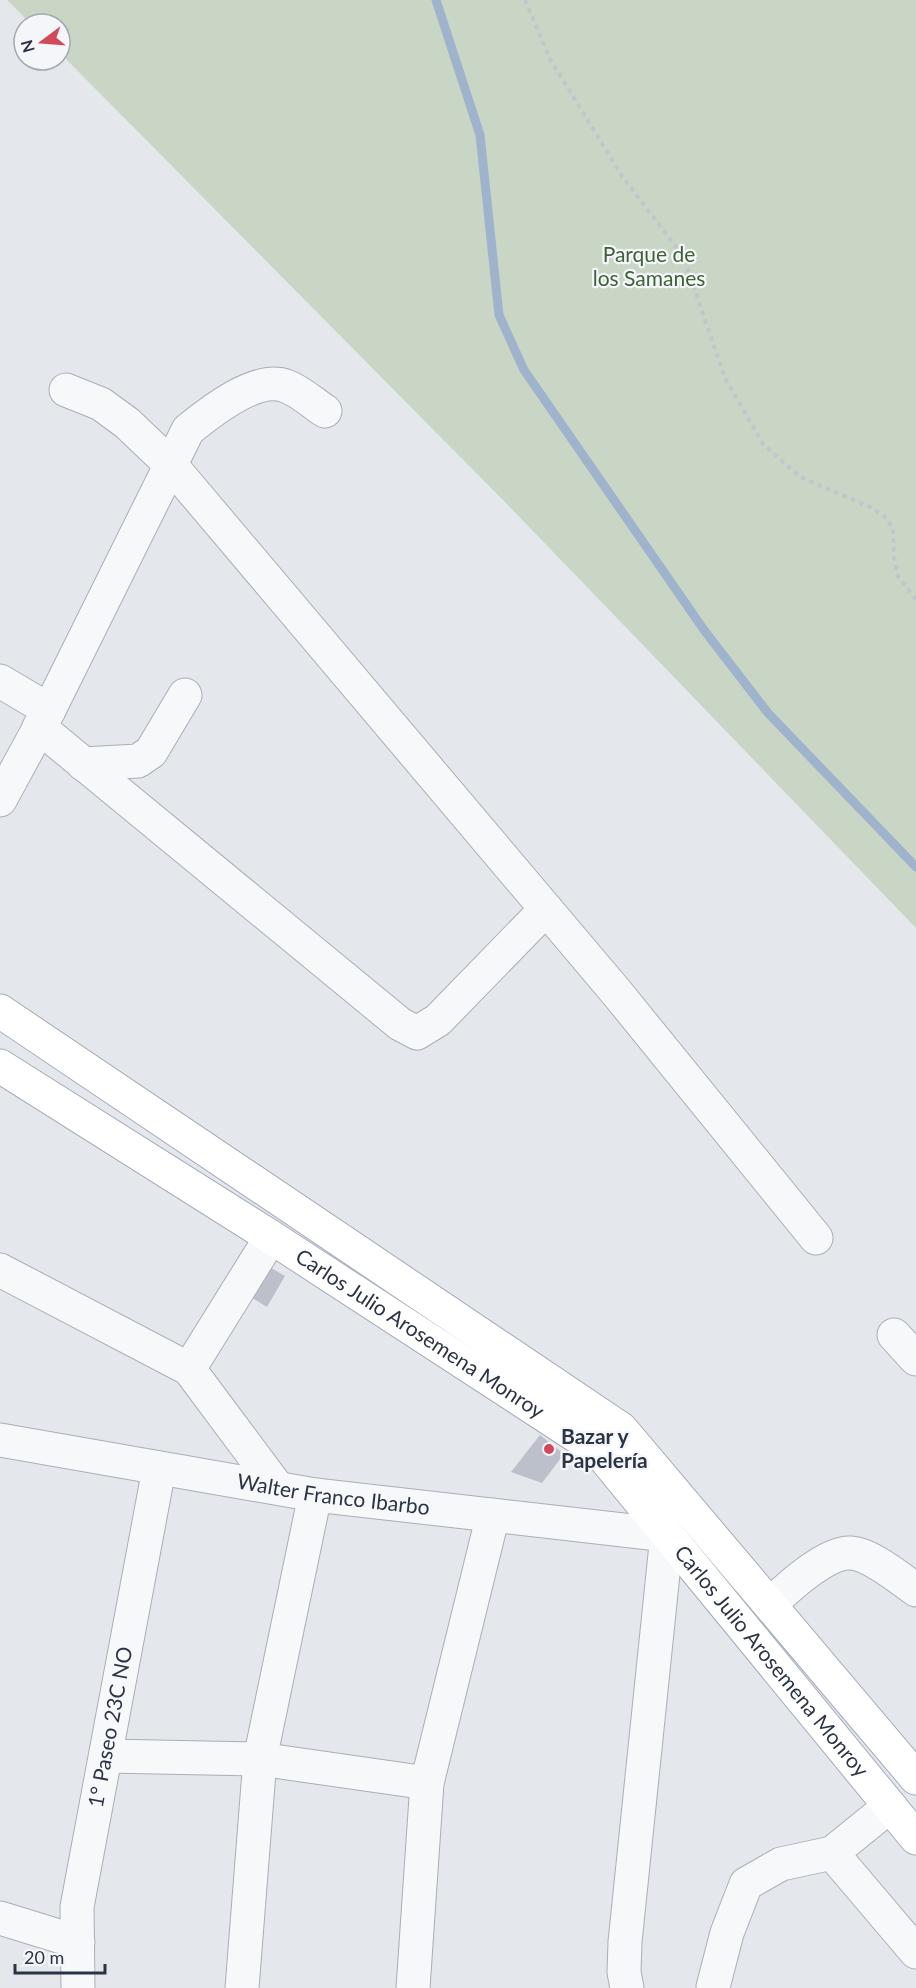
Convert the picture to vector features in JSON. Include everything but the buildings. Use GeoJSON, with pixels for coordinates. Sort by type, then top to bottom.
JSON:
{"type":"FeatureCollection","features":[{"type":"Feature","properties":{"kind":"main road","name":"Carlos Julio Arosemena Monroy"},"geometry":{"type":"LineString","coordinates":[[0,1011],[621,1429],[916,1778]]}},
{"type":"Feature","properties":{"kind":"main road","name":"Carlos Julio Arosemena Monroy"},"geometry":{"type":"LineString","coordinates":[[0,1066],[271,1237],[598,1450],[916,1838]]}},
{"type":"Feature","properties":{"kind":"street"},"geometry":{"type":"LineString","coordinates":[[0,800],[44,718],[188,430],[206,416],[254,387],[270,383],[287,386],[326,411]]}},
{"type":"Feature","properties":{"kind":"street"},"geometry":{"type":"LineString","coordinates":[[66,390],[101,404],[127,423],[170,464],[617,993],[816,1238]]}},
{"type":"Feature","properties":{"kind":"street"},"geometry":{"type":"LineString","coordinates":[[0,681],[44,718],[83,764],[400,1024],[417,1033],[438,1020],[546,909]]}},
{"type":"Feature","properties":{"kind":"street"},"geometry":{"type":"LineString","coordinates":[[83,764],[138,761],[151,752],[185,695]]}},
{"type":"Feature","properties":{"kind":"street"},"geometry":{"type":"LineString","coordinates":[[189,1369],[271,1237]]}},
{"type":"Feature","properties":{"kind":"street"},"geometry":{"type":"LineString","coordinates":[[0,1270],[189,1369],[277,1487]]}},
{"type":"Feature","properties":{"kind":"street"},"geometry":{"type":"LineString","coordinates":[[894,1335],[916,1359]]}},
{"type":"Feature","properties":{"kind":"street","name":"Walter Franco Ibarbo"},"geometry":{"type":"LineString","coordinates":[[0,1440],[315,1495],[667,1535]]}},
{"type":"Feature","properties":{"kind":"street","name":"1° Paseo 23C NO"},"geometry":{"type":"LineString","coordinates":[[78,1988],[77,1907],[159,1469]]}},
{"type":"Feature","properties":{"kind":"street"},"geometry":{"type":"LineString","coordinates":[[242,1988],[260,1760],[315,1495]]}},
{"type":"Feature","properties":{"kind":"street"},"geometry":{"type":"LineString","coordinates":[[627,1988],[624,1972],[625,1942],[667,1535],[692,1513]]}},
{"type":"Feature","properties":{"kind":"street"},"geometry":{"type":"LineString","coordinates":[[413,1988],[416,1914],[427,1783],[493,1515]]}},
{"type":"Feature","properties":{"kind":"street"},"geometry":{"type":"LineString","coordinates":[[770,1605],[795,1581],[838,1555],[851,1553],[865,1557],[916,1590]]}},
{"type":"Feature","properties":{"kind":"street"},"geometry":{"type":"LineString","coordinates":[[106,1756],[260,1760],[427,1783]]}},
{"type":"Feature","properties":{"kind":"street"},"geometry":{"type":"LineString","coordinates":[[713,1987],[727,1934],[746,1884],[781,1864],[832,1853],[890,1806]]}},
{"type":"Feature","properties":{"kind":"street"},"geometry":{"type":"LineString","coordinates":[[832,1853],[916,1952]]}},
{"type":"Feature","properties":{"kind":"street"},"geometry":{"type":"LineString","coordinates":[[0,1918],[78,1942]]}},
{"type":"Feature","properties":{"kind":"path"},"geometry":{"type":"LineString","coordinates":[[525,0],[550,59],[622,176],[683,256],[725,378],[763,444],[800,477],[870,507],[884,516],[893,528],[894,557],[898,576],[916,600]]}},
{"type":"Feature","properties":{"kind":"green space","name":"Parque de los Samanes"},"geometry":{"type":"Polygon","coordinates":[[[7,0],[916,0],[916,928],[504,501],[72,65],[72,12],[19,12],[7,0]]]}},
{"type":"Feature","properties":{"kind":"waterway"},"geometry":{"type":"LineString","coordinates":[[436,0],[480,135],[499,315],[524,370],[704,630],[768,713],[916,867]]}},
{"type":"Feature","properties":{"kind":"place","name":"Bazar y Papelería"},"geometry":{"type":"Point","coordinates":[549,1449]}}]}
